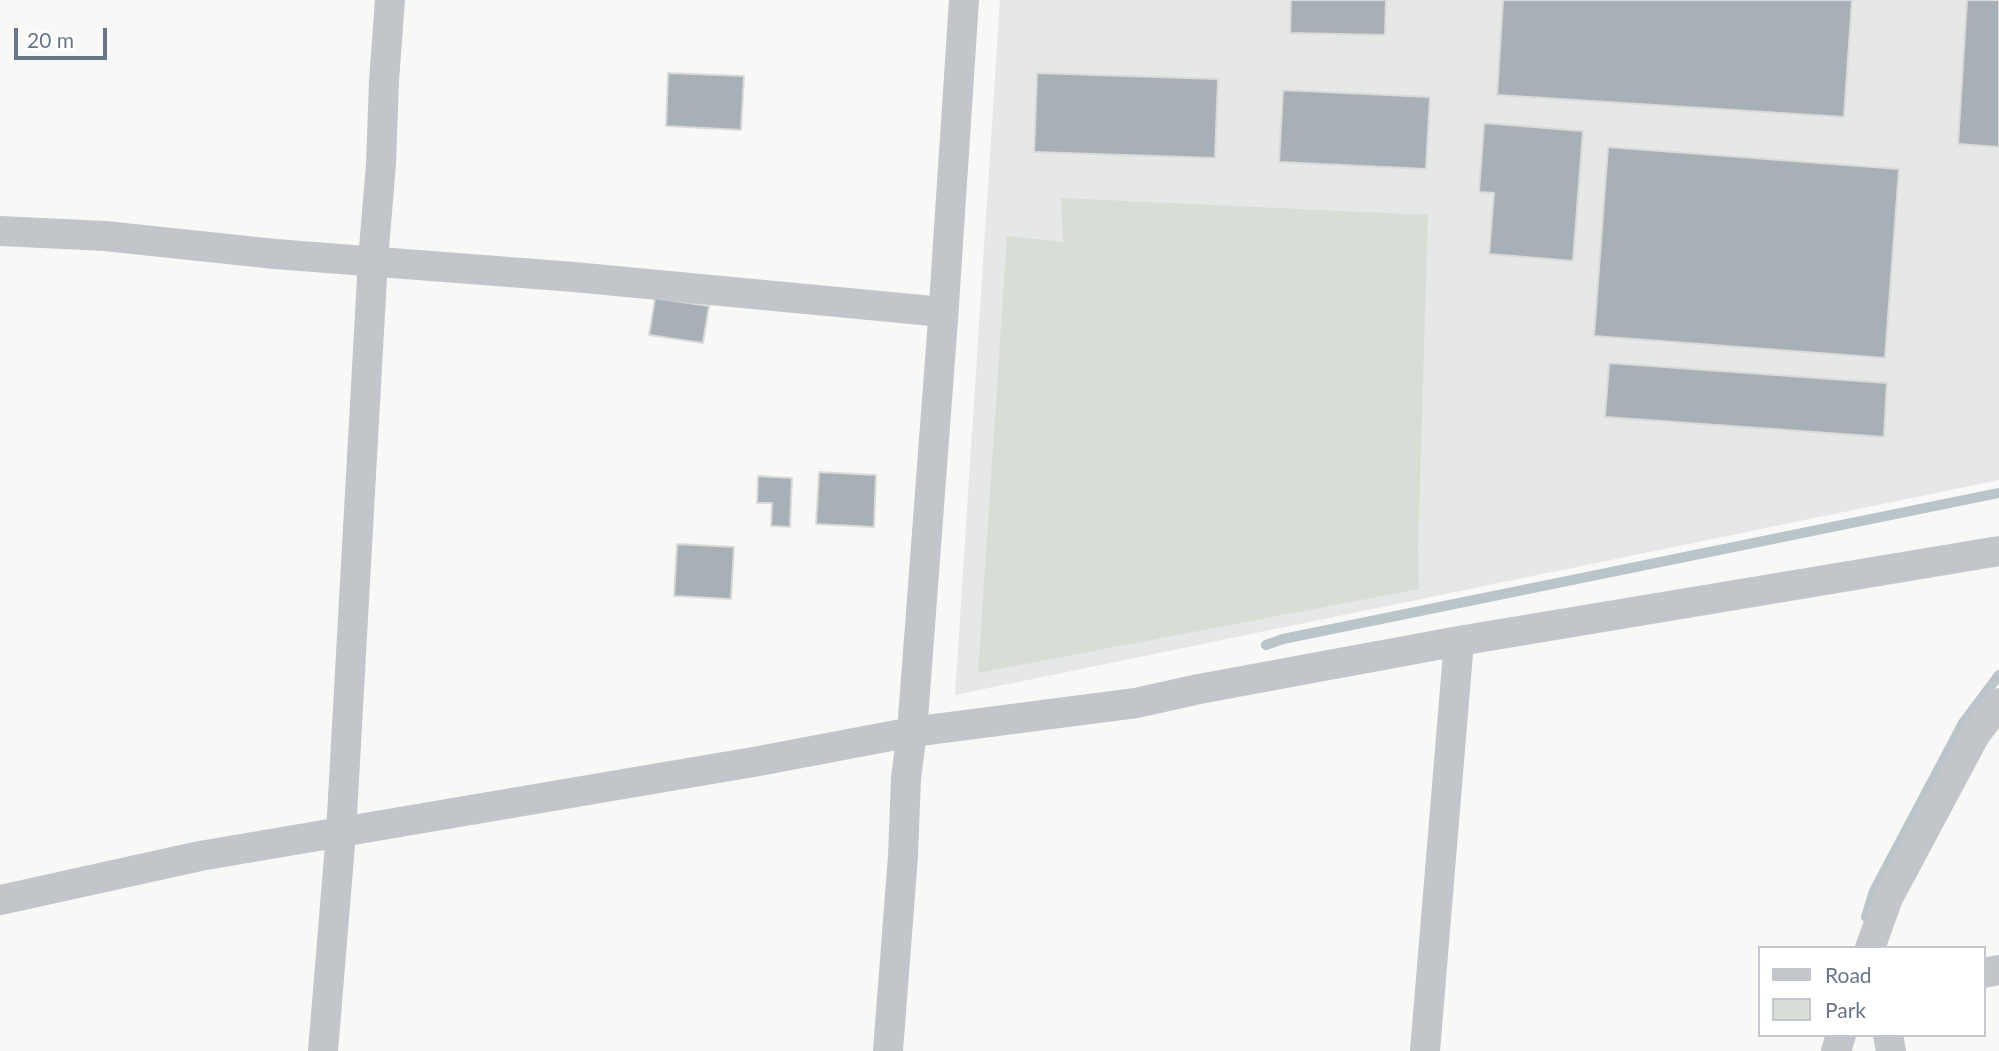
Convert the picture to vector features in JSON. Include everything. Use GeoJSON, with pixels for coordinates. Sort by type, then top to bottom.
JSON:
{"type":"FeatureCollection","features":[{"type":"Feature","properties":{"kind":"street"},"geometry":{"type":"LineString","coordinates":[[323,1051],[341,833],[390,0]]}},
{"type":"Feature","properties":{"kind":"street"},"geometry":{"type":"LineString","coordinates":[[888,1051],[964,0]]}},
{"type":"Feature","properties":{"kind":"street"},"geometry":{"type":"LineString","coordinates":[[0,231],[105,236],[275,254],[373,260],[943,312]]}},
{"type":"Feature","properties":{"kind":"street"},"geometry":{"type":"LineString","coordinates":[[0,900],[200,856],[759,761],[912,732],[1136,703],[1213,686],[1459,641],[1999,551]]}},
{"type":"Feature","properties":{"kind":"street"},"geometry":{"type":"LineString","coordinates":[[1424,1051],[1459,641]]}},
{"type":"Feature","properties":{"kind":"street"},"geometry":{"type":"LineString","coordinates":[[1871,946],[1888,898],[1975,735],[1999,703]]}},
{"type":"Feature","properties":{"kind":"shaded area"},"geometry":{"type":"Polygon","coordinates":[[[1000,0],[1999,0],[1999,480],[955,695],[1000,0]]]}},
{"type":"Feature","properties":{"kind":"green space"},"geometry":{"type":"Polygon","coordinates":[[[1061,198],[1428,215],[1419,589],[978,673],[1007,236],[1063,242],[1061,198]]]}},
{"type":"Feature","properties":{"kind":"building"},"geometry":{"type":"Polygon","coordinates":[[[1291,0],[1386,0],[1385,35],[1290,33],[1291,0]]]}},
{"type":"Feature","properties":{"kind":"building"},"geometry":{"type":"Polygon","coordinates":[[[1503,0],[1852,0],[1844,117],[1497,95],[1503,0]]]}},
{"type":"Feature","properties":{"kind":"building"},"geometry":{"type":"Polygon","coordinates":[[[1967,0],[1999,0],[1999,147],[1958,144],[1967,0]]]}},
{"type":"Feature","properties":{"kind":"building"},"geometry":{"type":"Polygon","coordinates":[[[668,73],[744,76],[741,130],[666,126],[668,73]]]}},
{"type":"Feature","properties":{"kind":"building"},"geometry":{"type":"Polygon","coordinates":[[[1037,73],[1218,79],[1215,158],[1034,152],[1037,73]]]}},
{"type":"Feature","properties":{"kind":"building"},"geometry":{"type":"Polygon","coordinates":[[[1283,90],[1430,97],[1426,169],[1279,162],[1283,90]]]}},
{"type":"Feature","properties":{"kind":"building"},"geometry":{"type":"Polygon","coordinates":[[[1484,123],[1583,131],[1573,261],[1489,254],[1494,193],[1479,192],[1484,123]]]}},
{"type":"Feature","properties":{"kind":"building"},"geometry":{"type":"Polygon","coordinates":[[[1608,147],[1899,169],[1885,358],[1594,336],[1608,147]]]}},
{"type":"Feature","properties":{"kind":"building"},"geometry":{"type":"Polygon","coordinates":[[[655,298],[709,306],[703,343],[649,335],[655,298]]]}},
{"type":"Feature","properties":{"kind":"building"},"geometry":{"type":"Polygon","coordinates":[[[1609,363],[1887,383],[1884,437],[1605,417],[1609,363]]]}},
{"type":"Feature","properties":{"kind":"building"},"geometry":{"type":"Polygon","coordinates":[[[819,472],[876,475],[874,527],[816,524],[819,472]]]}},
{"type":"Feature","properties":{"kind":"building"},"geometry":{"type":"Polygon","coordinates":[[[758,476],[792,478],[790,527],[771,526],[772,503],[757,503],[758,476]]]}},
{"type":"Feature","properties":{"kind":"building"},"geometry":{"type":"Polygon","coordinates":[[[677,544],[734,547],[731,599],[674,596],[677,544]]]}},
{"type":"Feature","properties":{"kind":"waterway"},"geometry":{"type":"LineString","coordinates":[[1266,645],[1283,639],[1999,493]]}},
{"type":"Feature","properties":{"kind":"waterway"},"geometry":{"type":"LineString","coordinates":[[1866,917],[1874,891],[1963,723],[1999,675]]}}]}
